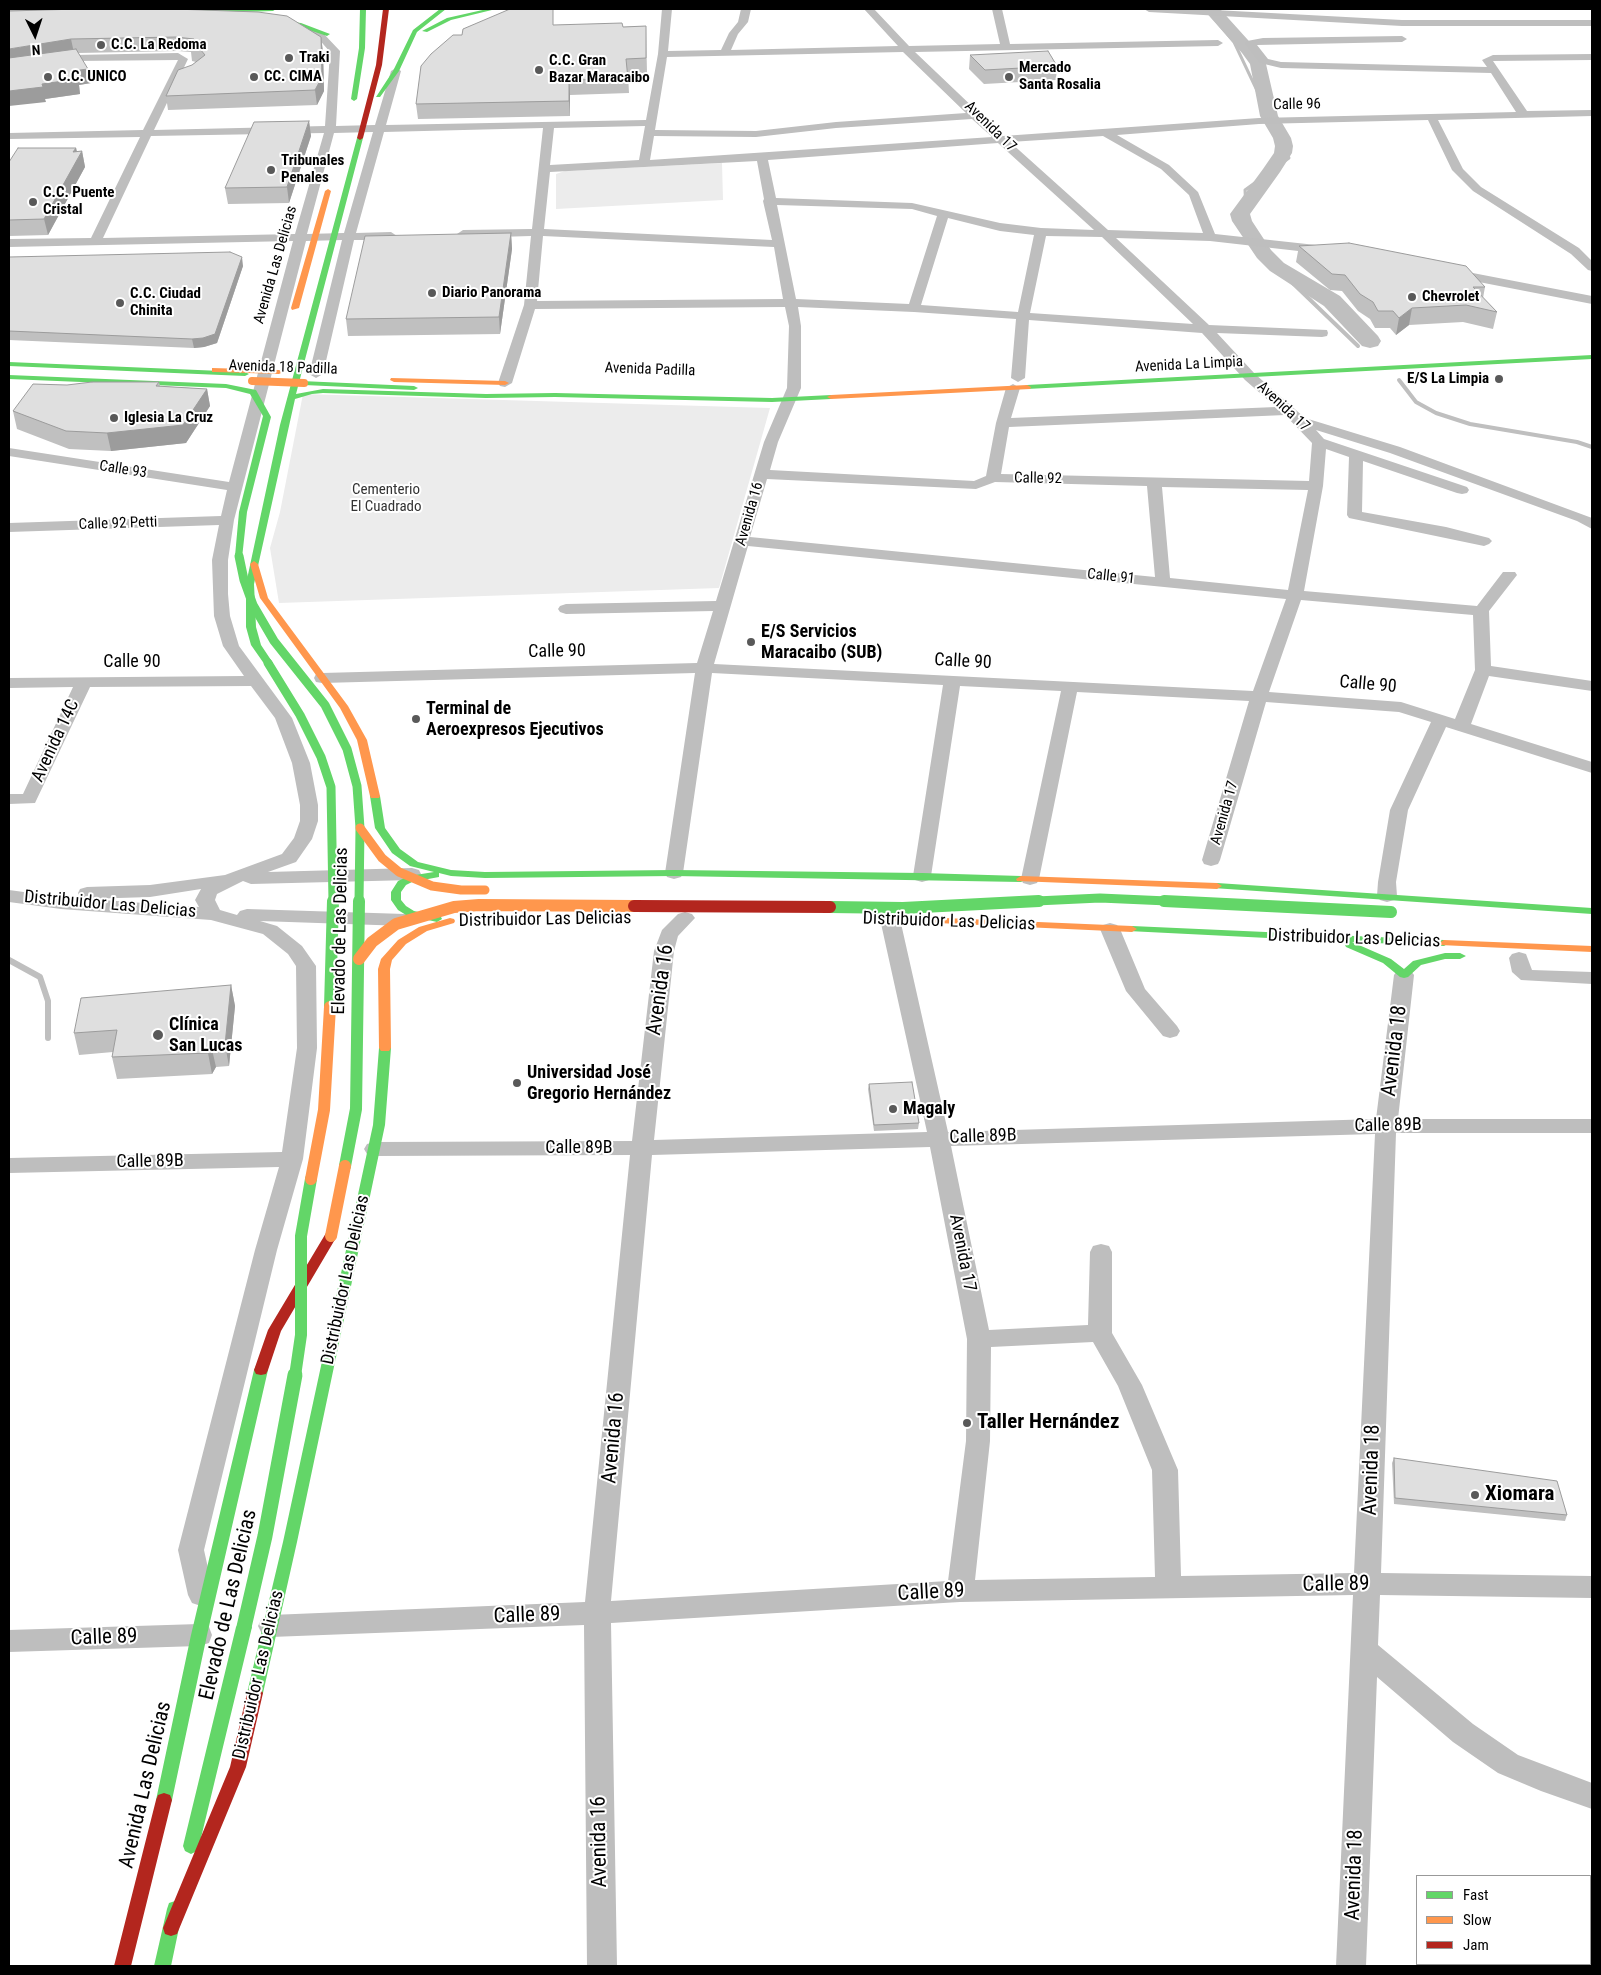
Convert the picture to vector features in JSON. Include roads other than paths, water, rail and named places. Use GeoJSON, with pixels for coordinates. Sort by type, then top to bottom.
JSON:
{"type":"FeatureCollection","features":[{"type":"Feature","properties":{"kind":"main road"},"geometry":{"type":"LineString","coordinates":[[176,16],[273,9]]}},
{"type":"Feature","properties":{"kind":"main road"},"geometry":{"type":"LineString","coordinates":[[368,112],[396,71],[415,31],[443,9]]}},
{"type":"Feature","properties":{"kind":"main road"},"geometry":{"type":"LineString","coordinates":[[407,46],[429,28],[449,19],[493,9]]}},
{"type":"Feature","properties":{"kind":"main road"},"geometry":{"type":"LineString","coordinates":[[386,11],[379,65],[368,112],[297,374],[254,564],[264,598],[346,708],[362,740],[378,806],[380,828],[396,851],[414,864],[451,873],[485,875],[674,873],[1030,879],[1210,886],[1393,907]]}},
{"type":"Feature","properties":{"kind":"main road"},"geometry":{"type":"LineString","coordinates":[[342,144],[351,109],[362,48],[363,12]]}},
{"type":"Feature","properties":{"kind":"main road"},"geometry":{"type":"LineString","coordinates":[[9,15],[52,13]]}},
{"type":"Feature","properties":{"kind":"main road"},"geometry":{"type":"LineString","coordinates":[[9,20],[52,13]]}},
{"type":"Feature","properties":{"kind":"main road"},"geometry":{"type":"LineString","coordinates":[[176,16],[260,20],[301,26],[327,34]]}},
{"type":"Feature","properties":{"kind":"main road"},"geometry":{"type":"LineString","coordinates":[[308,16],[311,22],[343,45],[351,109]]}},
{"type":"Feature","properties":{"kind":"main road","name":"Avenida Las Delicias"},"geometry":{"type":"LineString","coordinates":[[294,315],[307,238],[330,182]]}},
{"type":"Feature","properties":{"kind":"main road","name":"Avenida La Limpia"},"geometry":{"type":"LineString","coordinates":[[1246,371],[1592,348]]}},
{"type":"Feature","properties":{"kind":"main road","name":"Avenida La Limpia"},"geometry":{"type":"LineString","coordinates":[[791,394],[1246,371],[1592,357]]}},
{"type":"Feature","properties":{"kind":"main road"},"geometry":{"type":"LineString","coordinates":[[9,362],[266,372],[280,368]]}},
{"type":"Feature","properties":{"kind":"main road","name":"Avenida 18 Padilla"},"geometry":{"type":"LineString","coordinates":[[9,362],[84,370],[450,386],[555,395]]}},
{"type":"Feature","properties":{"kind":"main road"},"geometry":{"type":"LineString","coordinates":[[267,417],[280,368]]}},
{"type":"Feature","properties":{"kind":"main road"},"geometry":{"type":"LineString","coordinates":[[258,398],[280,368]]}},
{"type":"Feature","properties":{"kind":"main road","name":"Avenida 18 Padilla"},"geometry":{"type":"LineString","coordinates":[[9,372],[84,370]]}},
{"type":"Feature","properties":{"kind":"main road"},"geometry":{"type":"LineString","coordinates":[[297,374],[510,383]]}},
{"type":"Feature","properties":{"kind":"main road"},"geometry":{"type":"LineString","coordinates":[[9,377],[244,388],[253,392],[258,398],[267,417]]}},
{"type":"Feature","properties":{"kind":"main road","name":"Avenida 18 Padilla"},"geometry":{"type":"LineString","coordinates":[[450,386],[510,383]]}},
{"type":"Feature","properties":{"kind":"main road","name":"Avenida Padilla"},"geometry":{"type":"LineString","coordinates":[[621,385],[791,394]]}},
{"type":"Feature","properties":{"kind":"main road"},"geometry":{"type":"LineString","coordinates":[[292,398],[311,392],[323,391],[486,396],[555,395]]}},
{"type":"Feature","properties":{"kind":"main road","name":"Avenida Padilla"},"geometry":{"type":"LineString","coordinates":[[555,395],[791,394]]}},
{"type":"Feature","properties":{"kind":"main road","name":"Elevado de Las Delicias"},"geometry":{"type":"LineString","coordinates":[[202,1623],[260,1373],[275,1330],[331,1236],[356,1108],[360,828],[357,786],[347,749],[325,705],[274,641],[252,605],[238,556],[243,512],[267,417]]}},
{"type":"Feature","properties":{"kind":"main road","name":"Elevado de Las Delicias"},"geometry":{"type":"LineString","coordinates":[[171,1928],[265,1536],[287,1425],[301,1335],[300,1236],[324,1110],[332,970],[331,787],[321,756],[300,715],[256,646],[251,627],[250,584],[254,564]]}},
{"type":"Feature","properties":{"kind":"main road"},"geometry":{"type":"LineString","coordinates":[[360,828],[382,858],[399,872],[432,886],[461,890],[500,890]]}},
{"type":"Feature","properties":{"kind":"main road"},"geometry":{"type":"LineString","coordinates":[[451,873],[410,879],[402,884],[396,892],[396,900],[402,908],[423,917],[455,920]]}},
{"type":"Feature","properties":{"kind":"main road"},"geometry":{"type":"LineString","coordinates":[[936,895],[1074,912]]}},
{"type":"Feature","properties":{"kind":"main road"},"geometry":{"type":"LineString","coordinates":[[359,959],[372,942],[396,924],[454,907],[479,905],[903,908],[1100,898],[1592,911]]}},
{"type":"Feature","properties":{"kind":"main road","name":"Distribuidor Las Delicias"},"geometry":{"type":"LineString","coordinates":[[841,919],[890,919],[1592,949]]}},
{"type":"Feature","properties":{"kind":"main road","name":"Distribuidor Las Delicias"},"geometry":{"type":"LineString","coordinates":[[171,1928],[238,1767],[290,1542],[380,1125],[386,1042],[384,969],[388,959],[402,942],[423,929],[455,920]]}},
{"type":"Feature","properties":{"kind":"main road"},"geometry":{"type":"LineString","coordinates":[[1334,939],[1387,961],[1404,975],[1417,963],[1446,956],[1473,956]]}},
{"type":"Feature","properties":{"kind":"main road"},"geometry":{"type":"LineString","coordinates":[[1515,958],[1592,957]]}},
{"type":"Feature","properties":{"kind":"main road","name":"Avenida Las Delicias"},"geometry":{"type":"LineString","coordinates":[[122,1966],[167,1788],[202,1623]]}},
{"type":"Feature","properties":{"kind":"main road"},"geometry":{"type":"LineString","coordinates":[[162,1966],[171,1928]]}},
{"type":"Feature","properties":{"kind":"street"},"geometry":{"type":"LineString","coordinates":[[644,163],[663,54],[667,9]]}},
{"type":"Feature","properties":{"kind":"street"},"geometry":{"type":"LineString","coordinates":[[726,54],[727,46],[743,22],[746,9]]}},
{"type":"Feature","properties":{"kind":"street","name":"Avenida 17"},"geometry":{"type":"LineString","coordinates":[[869,9],[907,50],[1206,329],[1319,442],[1316,486],[1295,596],[1259,696],[1211,860]]}},
{"type":"Feature","properties":{"kind":"street"},"geometry":{"type":"LineString","coordinates":[[997,9],[1006,47]]}},
{"type":"Feature","properties":{"kind":"street"},"geometry":{"type":"LineString","coordinates":[[1148,9],[1402,19],[1592,23]]}},
{"type":"Feature","properties":{"kind":"street"},"geometry":{"type":"LineString","coordinates":[[9,10],[52,13]]}},
{"type":"Feature","properties":{"kind":"street","name":"Avenida Las Delicias"},"geometry":{"type":"LineString","coordinates":[[176,16],[284,25],[320,35],[335,51],[330,129],[307,238],[274,335],[227,520]]}},
{"type":"Feature","properties":{"kind":"street"},"geometry":{"type":"LineString","coordinates":[[1402,19],[1402,43],[1264,41],[1250,43],[1268,63],[1494,70]]}},
{"type":"Feature","properties":{"kind":"street"},"geometry":{"type":"LineString","coordinates":[[663,54],[1218,43]]}},
{"type":"Feature","properties":{"kind":"street"},"geometry":{"type":"LineString","coordinates":[[9,68],[74,58],[178,65],[190,72],[172,82]]}},
{"type":"Feature","properties":{"kind":"street"},"geometry":{"type":"LineString","coordinates":[[1524,115],[1487,60],[1489,58],[1592,58]]}},
{"type":"Feature","properties":{"kind":"street"},"geometry":{"type":"LineString","coordinates":[[95,241],[172,82],[178,65]]}},
{"type":"Feature","properties":{"kind":"street"},"geometry":{"type":"LineString","coordinates":[[316,374],[349,237],[378,128],[396,71]]}},
{"type":"Feature","properties":{"kind":"street","name":"Calle 96"},"geometry":{"type":"LineString","coordinates":[[544,168],[762,157],[1259,121],[1592,113]]}},
{"type":"Feature","properties":{"kind":"street"},"geometry":{"type":"LineString","coordinates":[[9,136],[549,124],[756,134],[895,120],[978,115]]}},
{"type":"Feature","properties":{"kind":"street"},"geometry":{"type":"LineString","coordinates":[[1432,118],[1458,170],[1477,189],[1575,251],[1592,267]]}},
{"type":"Feature","properties":{"kind":"street"},"geometry":{"type":"LineString","coordinates":[[510,383],[530,304],[549,124]]}},
{"type":"Feature","properties":{"kind":"street"},"geometry":{"type":"LineString","coordinates":[[1105,132],[1165,167],[1194,194],[1210,238]]}},
{"type":"Feature","properties":{"kind":"street","name":"Avenida 16"},"geometry":{"type":"LineString","coordinates":[[674,873],[704,668],[761,474],[791,394],[795,326],[769,201],[762,157]]}},
{"type":"Feature","properties":{"kind":"street"},"geometry":{"type":"LineString","coordinates":[[769,201],[912,206],[1000,227],[1041,232],[1270,242],[1340,252]]}},
{"type":"Feature","properties":{"kind":"street"},"geometry":{"type":"LineString","coordinates":[[914,308],[944,213]]}},
{"type":"Feature","properties":{"kind":"street"},"geometry":{"type":"LineString","coordinates":[[448,234],[538,232],[778,244]]}},
{"type":"Feature","properties":{"kind":"street"},"geometry":{"type":"LineString","coordinates":[[992,478],[1002,423],[1015,383],[1023,317],[1041,232]]}},
{"type":"Feature","properties":{"kind":"street"},"geometry":{"type":"LineString","coordinates":[[9,243],[398,236]]}},
{"type":"Feature","properties":{"kind":"street"},"geometry":{"type":"LineString","coordinates":[[1436,270],[1591,297]]}},
{"type":"Feature","properties":{"kind":"street"},"geometry":{"type":"LineString","coordinates":[[530,304],[790,303],[914,308],[1206,329],[1322,333]]}},
{"type":"Feature","properties":{"kind":"street"},"geometry":{"type":"LineString","coordinates":[[1002,423],[1294,416],[1395,450],[1582,518],[1592,524]]}},
{"type":"Feature","properties":{"kind":"street"},"geometry":{"type":"LineString","coordinates":[[1319,442],[1462,490]]}},
{"type":"Feature","properties":{"kind":"street","name":"Calle 93"},"geometry":{"type":"LineString","coordinates":[[9,452],[236,487]]}},
{"type":"Feature","properties":{"kind":"street"},"geometry":{"type":"LineString","coordinates":[[1356,454],[1354,515],[1484,541]]}},
{"type":"Feature","properties":{"kind":"street","name":"Calle 92"},"geometry":{"type":"LineString","coordinates":[[761,474],[976,485],[992,478],[1316,486]]}},
{"type":"Feature","properties":{"kind":"street"},"geometry":{"type":"LineString","coordinates":[[1154,481],[1163,582]]}},
{"type":"Feature","properties":{"kind":"street","name":"Calle 92 Petti"},"geometry":{"type":"LineString","coordinates":[[9,528],[227,520]]}},
{"type":"Feature","properties":{"kind":"street","name":"Distribuidor Las Delicias"},"geometry":{"type":"LineString","coordinates":[[212,914],[206,900],[209,890],[233,878],[289,858],[303,839],[309,821],[301,763],[283,718],[231,646],[222,616],[220,560],[227,520]]}},
{"type":"Feature","properties":{"kind":"street","name":"Calle 91"},"geometry":{"type":"LineString","coordinates":[[742,541],[1295,596],[1481,611]]}},
{"type":"Feature","properties":{"kind":"street"},"geometry":{"type":"LineString","coordinates":[[1460,726],[1483,670],[1481,611],[1509,575]]}},
{"type":"Feature","properties":{"kind":"street"},"geometry":{"type":"LineString","coordinates":[[566,608],[723,606]]}},
{"type":"Feature","properties":{"kind":"street","name":"Calle 90"},"geometry":{"type":"LineString","coordinates":[[322,678],[704,668],[1259,696],[1401,707],[1592,768]]}},
{"type":"Feature","properties":{"kind":"street"},"geometry":{"type":"LineString","coordinates":[[1483,670],[1592,686]]}},
{"type":"Feature","properties":{"kind":"street","name":"Calle 90"},"geometry":{"type":"LineString","coordinates":[[9,683],[256,681]]}},
{"type":"Feature","properties":{"kind":"street","name":"Avenida 14C"},"geometry":{"type":"LineString","coordinates":[[9,800],[29,800],[84,682]]}},
{"type":"Feature","properties":{"kind":"street"},"geometry":{"type":"LineString","coordinates":[[922,876],[952,682]]}},
{"type":"Feature","properties":{"kind":"street"},"geometry":{"type":"LineString","coordinates":[[1030,879],[1070,687]]}},
{"type":"Feature","properties":{"kind":"street"},"geometry":{"type":"LineString","coordinates":[[1393,907],[1387,882],[1399,810],[1440,720]]}},
{"type":"Feature","properties":{"kind":"street"},"geometry":{"type":"LineString","coordinates":[[233,878],[451,873]]}},
{"type":"Feature","properties":{"kind":"street","name":"Distribuidor Las Delicias"},"geometry":{"type":"LineString","coordinates":[[9,896],[150,891],[233,878]]}},
{"type":"Feature","properties":{"kind":"street","name":"Distribuidor Las Delicias"},"geometry":{"type":"LineString","coordinates":[[9,896],[212,914],[270,930],[295,950],[306,966],[307,1048],[292,1159],[264,1259],[191,1550],[202,1623]]}},
{"type":"Feature","properties":{"kind":"street"},"geometry":{"type":"LineString","coordinates":[[212,914],[455,920]]}},
{"type":"Feature","properties":{"kind":"street","name":"Avenida 16"},"geometry":{"type":"LineString","coordinates":[[602,1966],[597,1613],[642,1148],[664,950],[669,934],[682,918]]}},
{"type":"Feature","properties":{"kind":"street","name":"Avenida 17"},"geometry":{"type":"LineString","coordinates":[[890,919],[939,1138],[979,1339],[978,1441],[960,1591]]}},
{"type":"Feature","properties":{"kind":"street"},"geometry":{"type":"LineString","coordinates":[[1110,929],[1136,991],[1170,1031]]}},
{"type":"Feature","properties":{"kind":"street"},"geometry":{"type":"LineString","coordinates":[[1515,958],[1522,972],[1528,976],[1592,978]]}},
{"type":"Feature","properties":{"kind":"street","name":"Avenida 18"},"geometry":{"type":"LineString","coordinates":[[1351,1966],[1386,1126],[1404,975]]}},
{"type":"Feature","properties":{"kind":"street","name":"Calle 89B"},"geometry":{"type":"LineString","coordinates":[[375,1149],[642,1148],[1386,1126],[1592,1126]]}},
{"type":"Feature","properties":{"kind":"street","name":"Calle 89B"},"geometry":{"type":"LineString","coordinates":[[9,1165],[292,1159]]}},
{"type":"Feature","properties":{"kind":"street"},"geometry":{"type":"LineString","coordinates":[[1101,1252],[1100,1333],[1130,1385],[1166,1470],[1168,1588]]}},
{"type":"Feature","properties":{"kind":"street"},"geometry":{"type":"LineString","coordinates":[[979,1339],[1100,1333]]}},
{"type":"Feature","properties":{"kind":"street","name":"Calle 89"},"geometry":{"type":"LineString","coordinates":[[271,1626],[597,1613],[960,1591],[1367,1584],[1592,1587]]}},
{"type":"Feature","properties":{"kind":"street","name":"Calle 89"},"geometry":{"type":"LineString","coordinates":[[9,1641],[202,1623]]}},
{"type":"Feature","properties":{"kind":"street"},"geometry":{"type":"LineString","coordinates":[[1363,1649],[1463,1734],[1508,1764],[1592,1796]]}},
{"type":"Feature","properties":{"kind":"waterway"},"geometry":{"type":"LineString","coordinates":[[1206,9],[1234,42],[1289,158],[1245,190],[1247,234]]}},
{"type":"Feature","properties":{"kind":"waterway"},"geometry":{"type":"LineString","coordinates":[[1211,9],[1249,50],[1258,64],[1269,116],[1282,138],[1284,146],[1283,153],[1271,172],[1240,214],[1242,221],[1264,254],[1277,267],[1332,301],[1370,341]]}},
{"type":"Feature","properties":{"kind":"waterway"},"geometry":{"type":"LineString","coordinates":[[1246,232],[1248,240],[1358,346]]}},
{"type":"Feature","properties":{"kind":"waterway"},"geometry":{"type":"LineString","coordinates":[[1399,380],[1416,402],[1436,413],[1470,424],[1577,442],[1592,447]]}},
{"type":"Feature","properties":{"kind":"waterway"},"geometry":{"type":"LineString","coordinates":[[9,960],[40,977],[48,1001],[48,1038]]}},
{"type":"Feature","properties":{"kind":"place","name":"C.C. La Redoma"},"geometry":{"type":"Point","coordinates":[101,45]}},
{"type":"Feature","properties":{"kind":"place","name":"Traki"},"geometry":{"type":"Point","coordinates":[289,58]}},
{"type":"Feature","properties":{"kind":"place","name":"C.C. Gran Bazar Maracaibo"},"geometry":{"type":"Point","coordinates":[539,70]}},
{"type":"Feature","properties":{"kind":"place","name":"C.C. UNICO"},"geometry":{"type":"Point","coordinates":[48,77]}},
{"type":"Feature","properties":{"kind":"place","name":"CC. CIMA"},"geometry":{"type":"Point","coordinates":[254,77]}},
{"type":"Feature","properties":{"kind":"place","name":"Mercado Santa Rosalia"},"geometry":{"type":"Point","coordinates":[1009,77]}},
{"type":"Feature","properties":{"kind":"place","name":"Tribunales Penales"},"geometry":{"type":"Point","coordinates":[271,170]}},
{"type":"Feature","properties":{"kind":"place","name":"C.C. Puente Cristal"},"geometry":{"type":"Point","coordinates":[33,202]}},
{"type":"Feature","properties":{"kind":"place","name":"Diario Panorama"},"geometry":{"type":"Point","coordinates":[432,293]}},
{"type":"Feature","properties":{"kind":"place","name":"Chevrolet"},"geometry":{"type":"Point","coordinates":[1412,297]}},
{"type":"Feature","properties":{"kind":"place","name":"C.C. Ciudad Chinita"},"geometry":{"type":"Point","coordinates":[120,303]}},
{"type":"Feature","properties":{"kind":"place","name":"E/S La Limpia"},"geometry":{"type":"Point","coordinates":[1499,379]}},
{"type":"Feature","properties":{"kind":"place","name":"Iglesia La Cruz"},"geometry":{"type":"Point","coordinates":[114,418]}},
{"type":"Feature","properties":{"kind":"place","name":"E/S Servicios Maracaibo (SUB)"},"geometry":{"type":"Point","coordinates":[751,642]}},
{"type":"Feature","properties":{"kind":"place","name":"Terminal de Aeroexpresos Ejecutivos"},"geometry":{"type":"Point","coordinates":[416,719]}},
{"type":"Feature","properties":{"kind":"place","name":"Clínica San Lucas"},"geometry":{"type":"Point","coordinates":[158,1035]}},
{"type":"Feature","properties":{"kind":"place","name":"Universidad José Gregorio Hernández"},"geometry":{"type":"Point","coordinates":[517,1083]}},
{"type":"Feature","properties":{"kind":"place","name":"Magaly"},"geometry":{"type":"Point","coordinates":[893,1109]}},
{"type":"Feature","properties":{"kind":"place","name":"Taller Hernández"},"geometry":{"type":"Point","coordinates":[967,1423]}},
{"type":"Feature","properties":{"kind":"place","name":"Xiomara"},"geometry":{"type":"Point","coordinates":[1475,1495]}},
{"type":"Feature","properties":{"kind":"park label","name":"Cementerio El Cuadrado"},"geometry":{"type":"Point","coordinates":[386,498]}}]}
